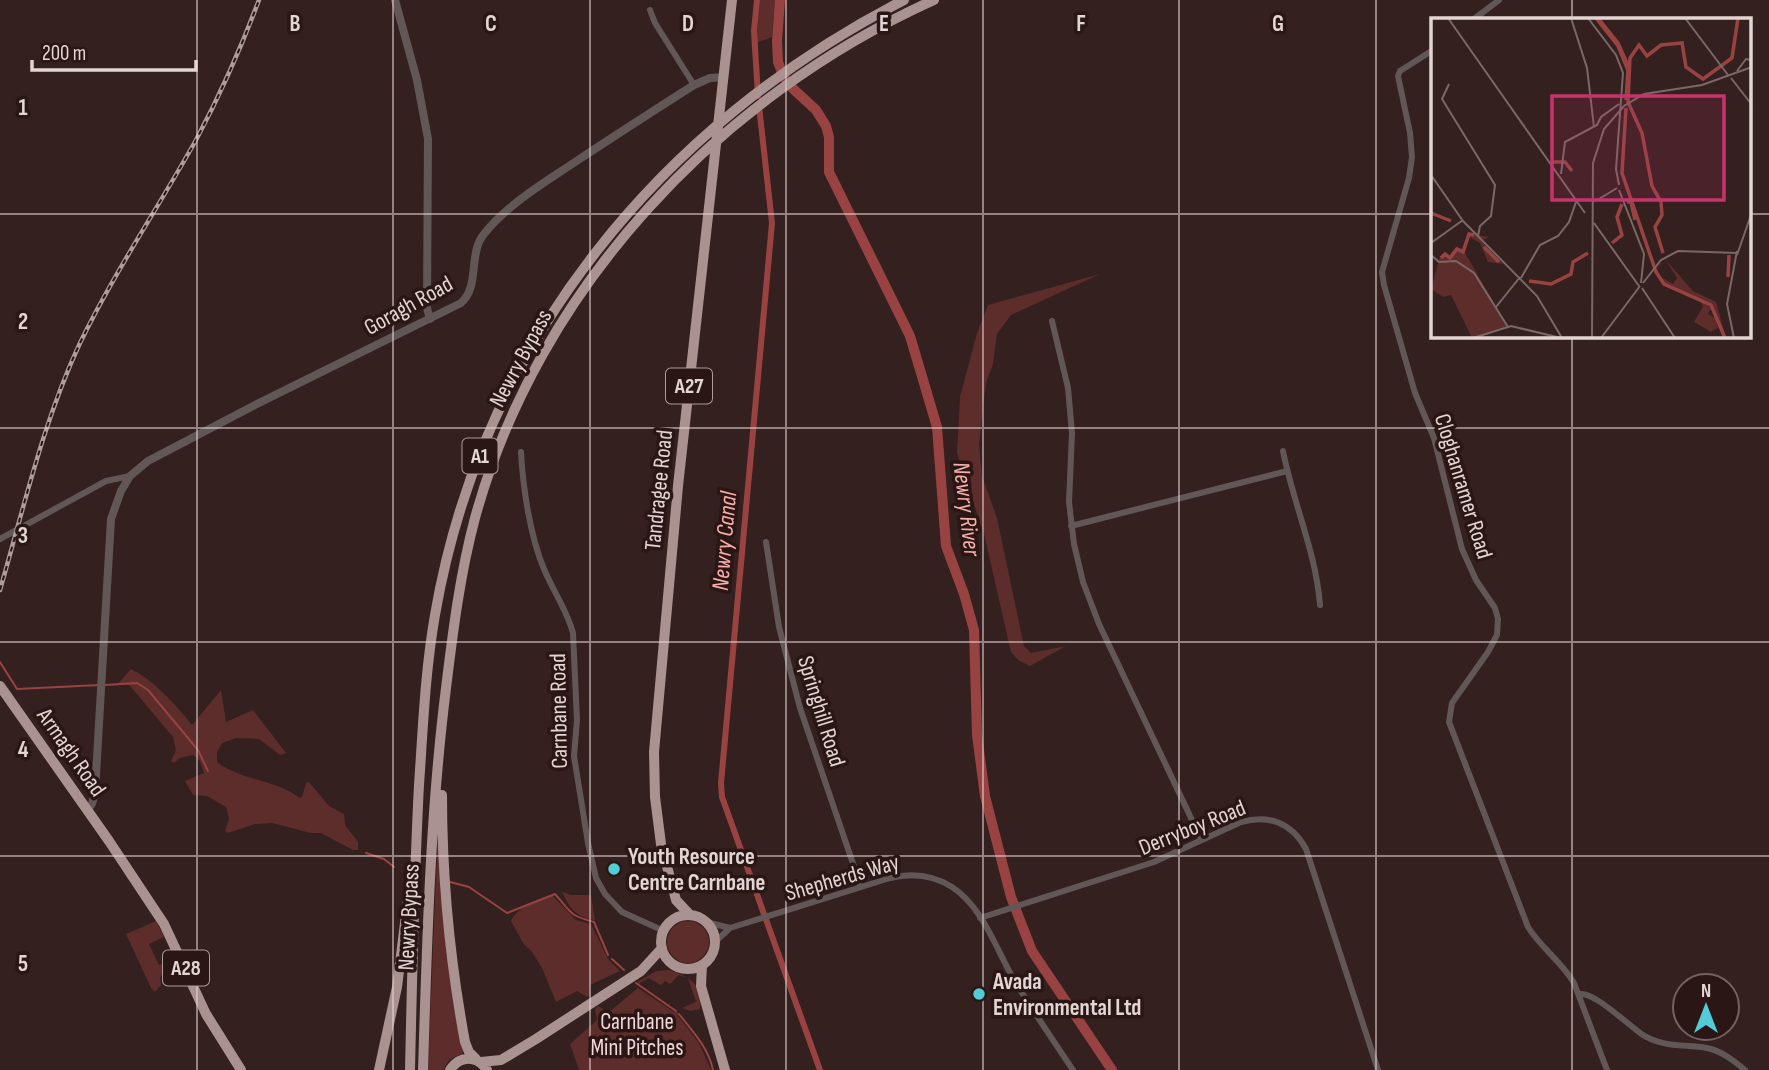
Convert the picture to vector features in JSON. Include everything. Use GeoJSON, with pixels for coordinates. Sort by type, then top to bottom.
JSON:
{"type":"FeatureCollection","features":[{"type":"Feature","properties":{"kind":"highway","name":"Tandragee Road"},"geometry":{"type":"LineString","coordinates":[[690,915],[676,900],[658,826],[654,785],[655,734],[678,486],[732,0]]}},
{"type":"Feature","properties":{"kind":"highway","name":"Newry Bypass"},"geometry":{"type":"LineString","coordinates":[[423,1070],[429,895],[442,719],[454,621],[476,516],[509,424],[541,358],[578,298],[654,201],[690,165],[846,31],[904,0]]}},
{"type":"Feature","properties":{"kind":"highway","name":"Newry Bypass"},"geometry":{"type":"LineString","coordinates":[[410,1070],[417,824],[425,690],[435,613],[452,540],[477,463],[505,396],[534,342],[565,293],[610,232],[691,150],[746,101],[817,57],[934,0]]}},
{"type":"Feature","properties":{"kind":"highway","name":"Armagh Road"},"geometry":{"type":"LineString","coordinates":[[0,686],[164,924],[206,1014],[241,1070]]}},
{"type":"Feature","properties":{"kind":"highway"},"geometry":{"type":"LineString","coordinates":[[442,719],[442,833],[451,954],[466,1042],[470,1052],[482,1064]]}},
{"type":"Feature","properties":{"kind":"highway"},"geometry":{"type":"LineString","coordinates":[[379,1070],[397,987],[417,824]]}},
{"type":"Feature","properties":{"kind":"highway"},"geometry":{"type":"LineString","coordinates":[[641,971],[662,948],[676,900]]}},
{"type":"Feature","properties":{"kind":"highway"},"geometry":{"type":"LineString","coordinates":[[666,928],[682,916],[690,915]]}},
{"type":"Feature","properties":{"kind":"highway","name":"A27"},"geometry":{"type":"LineString","coordinates":[[690,915],[706,922]]}},
{"type":"Feature","properties":{"kind":"highway"},"geometry":{"type":"LineString","coordinates":[[662,948],[676,965],[689,969],[702,965],[712,956],[715,942],[714,934],[706,922]]}},
{"type":"Feature","properties":{"kind":"highway"},"geometry":{"type":"LineString","coordinates":[[450,1070],[463,1059],[482,1064],[500,1060],[641,971],[657,965],[676,965]]}},
{"type":"Feature","properties":{"kind":"highway"},"geometry":{"type":"LineString","coordinates":[[702,965],[701,986],[725,1070]]}},
{"type":"Feature","properties":{"kind":"highway"},"geometry":{"type":"LineString","coordinates":[[689,969],[701,986]]}},
{"type":"Feature","properties":{"kind":"highway"},"geometry":{"type":"LineString","coordinates":[[493,1070],[500,1060]]}},
{"type":"Feature","properties":{"kind":"street"},"geometry":{"type":"LineString","coordinates":[[395,0],[417,80],[428,139],[427,308],[430,318]]}},
{"type":"Feature","properties":{"kind":"street"},"geometry":{"type":"LineString","coordinates":[[1475,18],[1499,0]]}},
{"type":"Feature","properties":{"kind":"street"},"geometry":{"type":"LineString","coordinates":[[650,10],[655,23],[694,85]]}},
{"type":"Feature","properties":{"kind":"street","name":"Cloghanramer Road"},"geometry":{"type":"LineString","coordinates":[[1431,51],[1400,71],[1398,76],[1412,156],[1409,178],[1382,272],[1415,393],[1434,438],[1462,549],[1476,580],[1495,608],[1498,619],[1497,635],[1452,703],[1449,722],[1528,927],[1543,948],[1568,973],[1580,994],[1607,1070]]}},
{"type":"Feature","properties":{"kind":"street","name":"Goragh Road"},"geometry":{"type":"LineString","coordinates":[[87,810],[92,804],[95,792],[111,519],[121,491],[130,476],[148,461],[255,405],[457,306],[468,297],[478,244],[500,216],[542,184],[694,85],[704,80],[724,77]]}},
{"type":"Feature","properties":{"kind":"street"},"geometry":{"type":"LineString","coordinates":[[1052,321],[1070,407],[1072,433],[1069,502],[1080,571],[1092,608],[1202,839]]}},
{"type":"Feature","properties":{"kind":"street"},"geometry":{"type":"LineString","coordinates":[[1283,451],[1308,541],[1320,605]]}},
{"type":"Feature","properties":{"kind":"street","name":"Carnbane Road"},"geometry":{"type":"LineString","coordinates":[[521,452],[525,490],[537,546],[543,566],[573,633],[577,720],[574,756],[596,878],[604,894],[622,912],[666,928]]}},
{"type":"Feature","properties":{"kind":"street"},"geometry":{"type":"LineString","coordinates":[[513,461],[522,461]]}},
{"type":"Feature","properties":{"kind":"street"},"geometry":{"type":"LineString","coordinates":[[1072,526],[1287,471]]}},
{"type":"Feature","properties":{"kind":"street","name":"Goragh Road"},"geometry":{"type":"LineString","coordinates":[[0,539],[106,481],[130,476]]}},
{"type":"Feature","properties":{"kind":"street","name":"Springhill Road"},"geometry":{"type":"LineString","coordinates":[[766,542],[779,627],[800,708],[861,887]]}},
{"type":"Feature","properties":{"kind":"street","name":"Derryboy Road"},"geometry":{"type":"LineString","coordinates":[[980,919],[1154,862],[1253,818],[1265,818],[1284,825],[1301,840],[1378,1070]]}},
{"type":"Feature","properties":{"kind":"street","name":"Shepherds Way"},"geometry":{"type":"LineString","coordinates":[[715,942],[730,928],[861,887],[901,876],[927,877],[951,886],[961,894],[980,919],[1029,1003],[1073,1070]]}},
{"type":"Feature","properties":{"kind":"street"},"geometry":{"type":"LineString","coordinates":[[706,922],[730,928]]}},
{"type":"Feature","properties":{"kind":"street"},"geometry":{"type":"LineString","coordinates":[[1580,994],[1586,994],[1598,1001],[1655,1042],[1670,1046],[1709,1048],[1745,1070]]}},
{"type":"Feature","properties":{"kind":"green space"},"geometry":{"type":"Polygon","coordinates":[[[760,0],[775,0],[772,37],[756,43],[760,0]]]}},
{"type":"Feature","properties":{"kind":"green space"},"geometry":{"type":"Polygon","coordinates":[[[1100,274],[1011,315],[997,334],[993,364],[986,383],[979,444],[982,476],[997,518],[1024,646],[1031,653],[1066,646],[1030,666],[1018,660],[1011,652],[984,534],[957,453],[960,397],[977,333],[988,305],[1100,274]]]}},
{"type":"Feature","properties":{"kind":"green space"},"geometry":{"type":"Polygon","coordinates":[[[131,669],[156,686],[192,725],[221,690],[226,722],[253,710],[286,753],[280,755],[259,739],[236,738],[222,743],[217,752],[217,762],[237,773],[280,787],[300,798],[306,783],[309,782],[329,806],[344,814],[345,825],[358,842],[358,850],[321,833],[310,833],[273,823],[255,824],[228,833],[225,831],[229,818],[226,807],[207,796],[193,795],[185,781],[204,773],[200,761],[193,755],[180,758],[174,763],[171,761],[176,750],[173,737],[131,687],[127,684],[117,685],[131,669]]]}},
{"type":"Feature","properties":{"kind":"green space"},"geometry":{"type":"Polygon","coordinates":[[[438,828],[464,1049],[463,1053],[449,1060],[443,1070],[428,1070],[438,828]]]}},
{"type":"Feature","properties":{"kind":"green space"},"geometry":{"type":"Polygon","coordinates":[[[562,892],[591,895],[595,920],[574,911],[562,892]]]}},
{"type":"Feature","properties":{"kind":"green space","name":"Carnbane Mini Pitches"},"geometry":{"type":"Polygon","coordinates":[[[552,895],[576,920],[591,924],[608,959],[620,971],[590,985],[590,995],[587,997],[577,991],[556,1002],[542,968],[511,921],[523,908],[552,895]]]}},
{"type":"Feature","properties":{"kind":"green space"},"geometry":{"type":"Polygon","coordinates":[[[156,921],[164,937],[149,944],[159,965],[169,961],[172,967],[163,972],[161,985],[155,992],[126,934],[156,921]]]}},
{"type":"Feature","properties":{"kind":"green space"},"geometry":{"type":"Polygon","coordinates":[[[688,921],[703,927],[709,942],[703,957],[688,963],[673,957],[667,942],[673,927],[688,921]]]}},
{"type":"Feature","properties":{"kind":"green space"},"geometry":{"type":"Polygon","coordinates":[[[669,970],[687,978],[679,975],[670,984],[665,981],[661,985],[648,978],[638,984],[637,982],[657,971],[669,970]]]}},
{"type":"Feature","properties":{"kind":"green space"},"geometry":{"type":"Polygon","coordinates":[[[688,978],[699,993],[700,1009],[690,1011],[682,1008],[696,1002],[688,978]]]}},
{"type":"Feature","properties":{"kind":"green space","name":"Carnbane Mini Pitches"},"geometry":{"type":"Polygon","coordinates":[[[638,988],[678,1012],[678,1016],[699,1043],[711,1070],[579,1070],[570,1044],[597,1020],[595,1009],[598,1006],[609,1012],[638,988]]]}},
{"type":"Feature","properties":{"kind":"waterway","name":"Newry Canal"},"geometry":{"type":"LineString","coordinates":[[757,0],[754,31],[758,96]]}},
{"type":"Feature","properties":{"kind":"waterway","name":"Newry River"},"geometry":{"type":"LineString","coordinates":[[780,0],[778,62],[789,85],[816,110],[826,126],[829,137],[829,172],[910,336],[937,427],[946,546],[974,630],[977,735],[985,796],[1011,897],[1032,951],[1112,1070]]}},
{"type":"Feature","properties":{"kind":"waterway","name":"Newry Canal"},"geometry":{"type":"LineString","coordinates":[[759,106],[772,223],[721,783],[722,797],[820,1070]]}},
{"type":"Feature","properties":{"kind":"waterway"},"geometry":{"type":"LineString","coordinates":[[0,662],[17,689],[100,685]]}},
{"type":"Feature","properties":{"kind":"waterway"},"geometry":{"type":"LineString","coordinates":[[105,685],[137,683],[148,690],[198,750],[208,771]]}},
{"type":"Feature","properties":{"kind":"waterway"},"geometry":{"type":"LineString","coordinates":[[366,853],[384,859],[394,867]]}},
{"type":"Feature","properties":{"kind":"waterway"},"geometry":{"type":"LineString","coordinates":[[450,882],[469,887],[507,913],[555,894],[571,912],[594,922],[608,955]]}},
{"type":"Feature","properties":{"kind":"waterway"},"geometry":{"type":"LineString","coordinates":[[612,959],[624,970]]}},
{"type":"Feature","properties":{"kind":"waterway"},"geometry":{"type":"LineString","coordinates":[[636,983],[676,1011]]}},
{"type":"Feature","properties":{"kind":"waterway"},"geometry":{"type":"LineString","coordinates":[[679,1014],[704,1047],[713,1070]]}},
{"type":"Feature","properties":{"kind":"railway"},"geometry":{"type":"LineString","coordinates":[[0,590],[55,403],[80,343],[107,291],[205,123],[259,0]]}},
{"type":"Feature","properties":{"kind":"place","name":"Youth Resource Centre Carnbane"},"geometry":{"type":"Point","coordinates":[614,869]}},
{"type":"Feature","properties":{"kind":"place","name":"Avada Environmental Ltd"},"geometry":{"type":"Point","coordinates":[979,994]}}]}
